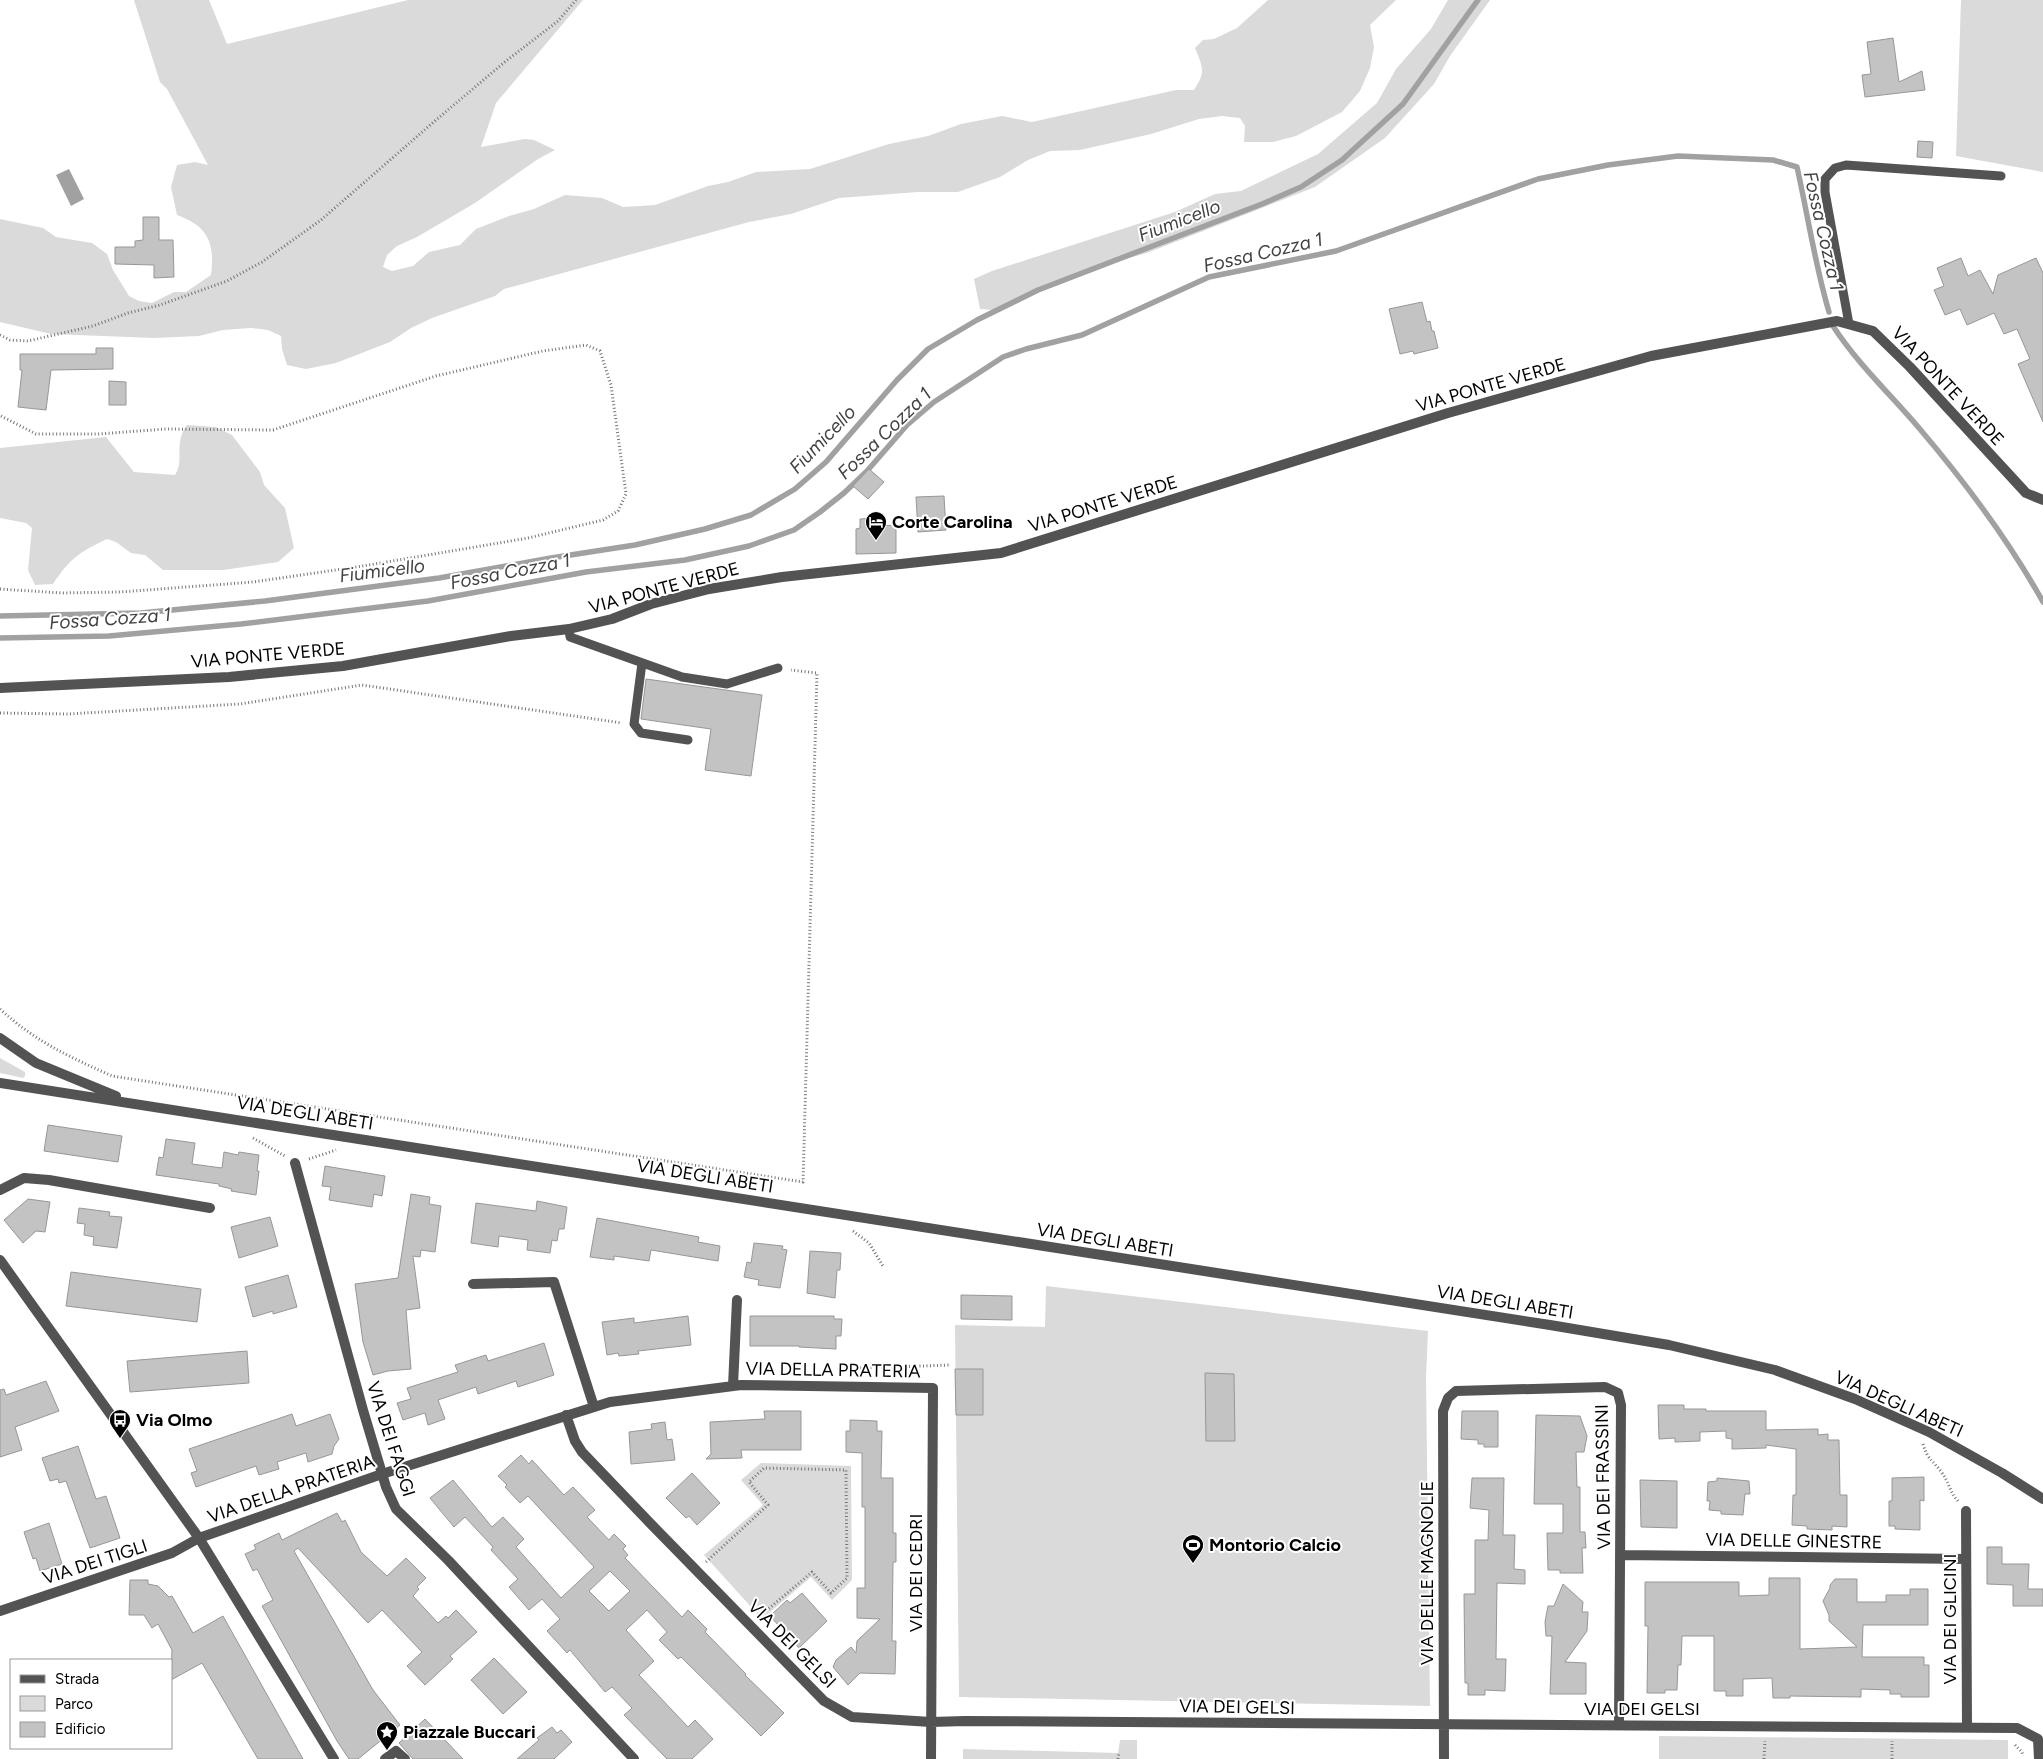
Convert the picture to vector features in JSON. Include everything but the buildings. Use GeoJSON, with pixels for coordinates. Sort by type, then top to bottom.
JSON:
{"type":"FeatureCollection","features":[{"type":"Feature","properties":{"kind":"street","name":"VIA PONTE VERDE"},"geometry":{"type":"LineString","coordinates":[[0,688],[229,677],[343,666],[512,636],[569,629],[612,619],[651,604],[718,588],[782,577],[1002,553],[1448,413],[1652,356],[1837,321],[1874,331],[2026,492],[2043,500]]}},
{"type":"Feature","properties":{"kind":"street","name":"VIA DEGLI ABETI"},"geometry":{"type":"LineString","coordinates":[[0,1038],[36,1063],[134,1103]]}},
{"type":"Feature","properties":{"kind":"street","name":"VIA DEGLI ABETI"},"geometry":{"type":"LineString","coordinates":[[0,1083],[1669,1345],[1776,1370],[1855,1399],[1918,1426],[2002,1473],[2043,1500]]}},
{"type":"Feature","properties":{"kind":"street","name":"VIA DEI FAGGI"},"geometry":{"type":"LineString","coordinates":[[295,1163],[382,1474],[396,1509],[448,1560],[634,1759]]}},
{"type":"Feature","properties":{"kind":"street"},"geometry":{"type":"LineString","coordinates":[[0,1190],[24,1178],[49,1180],[210,1208]]}},
{"type":"Feature","properties":{"kind":"street"},"geometry":{"type":"LineString","coordinates":[[0,1260],[199,1538],[334,1759]]}},
{"type":"Feature","properties":{"kind":"street"},"geometry":{"type":"LineString","coordinates":[[473,1284],[554,1282],[594,1407]]}},
{"type":"Feature","properties":{"kind":"street","name":"VIA DELLA PRATERIA"},"geometry":{"type":"LineString","coordinates":[[733,1386],[737,1300]]}},
{"type":"Feature","properties":{"kind":"street","name":"VIA DELLA PRATERIA"},"geometry":{"type":"LineString","coordinates":[[199,1538],[382,1474],[610,1402],[733,1386],[933,1388]]}},
{"type":"Feature","properties":{"kind":"street","name":"VIA DEI FRASSINI"},"geometry":{"type":"LineString","coordinates":[[1456,1391],[1606,1387],[1618,1393],[1621,1404],[1619,1725]]}},
{"type":"Feature","properties":{"kind":"street","name":"VIA DEI CEDRI"},"geometry":{"type":"LineString","coordinates":[[931,1759],[933,1388]]}},
{"type":"Feature","properties":{"kind":"street","name":"VIA DELLE MAGNOLIE"},"geometry":{"type":"LineString","coordinates":[[1444,1759],[1443,1411],[1448,1398],[1456,1391]]}},
{"type":"Feature","properties":{"kind":"street","name":"VIA DEI GELSI"},"geometry":{"type":"LineString","coordinates":[[566,1415],[575,1441],[582,1452],[824,1701],[852,1717],[931,1722],[2017,1728],[2038,1739],[2039,1759]]}},
{"type":"Feature","properties":{"kind":"street","name":"VIA DEI GLICINI"},"geometry":{"type":"LineString","coordinates":[[1966,1510],[1967,1727]]}},
{"type":"Feature","properties":{"kind":"street","name":"VIA DEI TIGLI"},"geometry":{"type":"LineString","coordinates":[[0,1611],[172,1553],[199,1538]]}},
{"type":"Feature","properties":{"kind":"street","name":"VIA DELLE GINESTRE"},"geometry":{"type":"LineString","coordinates":[[1621,1555],[1966,1559]]}},
{"type":"Feature","properties":{"kind":"street"},"geometry":{"type":"LineString","coordinates":[[385,1759],[396,1751],[405,1759]]}},
{"type":"Feature","properties":{"kind":"lane"},"geometry":{"type":"LineString","coordinates":[[1849,324],[1825,192],[1824,179],[1835,168],[1846,165],[2001,176]]}},
{"type":"Feature","properties":{"kind":"lane"},"geometry":{"type":"LineString","coordinates":[[569,629],[570,637],[682,678],[726,684],[778,668]]}},
{"type":"Feature","properties":{"kind":"lane"},"geometry":{"type":"LineString","coordinates":[[642,663],[634,724],[641,733],[688,740]]}},
{"type":"Feature","properties":{"kind":"path"},"geometry":{"type":"LineString","coordinates":[[0,334],[10,340],[28,342],[93,326],[227,281],[262,262],[328,215],[436,120],[506,61],[558,21],[576,0]]}},
{"type":"Feature","properties":{"kind":"path"},"geometry":{"type":"LineString","coordinates":[[0,589],[120,592],[253,582],[364,566],[528,538],[603,520],[618,511],[626,494],[611,385],[600,350],[586,345],[543,351],[436,376],[273,430],[166,429],[98,434],[36,434],[1,416]]}},
{"type":"Feature","properties":{"kind":"path"},"geometry":{"type":"LineString","coordinates":[[0,1009],[17,1024],[56,1051],[112,1076],[803,1182],[817,673],[778,668]]}},
{"type":"Feature","properties":{"kind":"path"},"geometry":{"type":"LineString","coordinates":[[0,713],[68,714],[240,704],[362,685],[634,724]]}},
{"type":"Feature","properties":{"kind":"path"},"geometry":{"type":"LineString","coordinates":[[849,1227],[869,1243],[883,1266]]}},
{"type":"Feature","properties":{"kind":"path"},"geometry":{"type":"LineString","coordinates":[[860,1368],[951,1365]]}},
{"type":"Feature","properties":{"kind":"path"},"geometry":{"type":"LineString","coordinates":[[1918,1426],[1927,1457],[1943,1474],[1951,1493],[1966,1510]]}},
{"type":"Feature","properties":{"kind":"path"},"geometry":{"type":"LineString","coordinates":[[706,1562],[768,1505],[748,1482],[764,1468],[846,1470],[847,1578],[831,1592],[812,1572],[758,1618]]}},
{"type":"Feature","properties":{"kind":"path"},"geometry":{"type":"LineString","coordinates":[[1764,1741],[1764,1759]]}},
{"type":"Feature","properties":{"kind":"path"},"geometry":{"type":"LineString","coordinates":[[1892,1742],[1892,1759]]}},
{"type":"Feature","properties":{"kind":"path"},"geometry":{"type":"LineString","coordinates":[[1118,1753],[1118,1759]]}},
{"type":"Feature","properties":{"kind":"green space"},"geometry":{"type":"Polygon","coordinates":[[[134,0],[209,0],[227,44],[408,0],[583,0],[496,103],[481,147],[525,139],[534,140],[555,150],[538,159],[475,203],[417,237],[397,246],[387,255],[383,267],[392,271],[413,266],[429,252],[460,245],[476,229],[509,216],[534,209],[565,195],[602,198],[623,207],[655,205],[708,186],[728,182],[756,172],[810,169],[889,144],[928,136],[961,124],[1002,116],[1032,122],[1176,90],[1194,90],[1202,74],[1200,60],[1195,48],[1203,40],[1214,39],[1237,28],[1268,0],[1396,0],[1370,25],[1374,47],[1370,68],[1360,91],[1342,112],[1296,136],[1273,142],[1244,142],[1245,126],[1240,118],[1222,116],[1199,119],[1151,134],[1080,150],[1050,151],[1028,160],[1000,177],[958,192],[918,192],[839,198],[791,214],[749,222],[504,289],[495,296],[432,318],[411,328],[390,342],[336,363],[306,369],[287,365],[282,349],[281,336],[268,330],[251,328],[223,330],[199,336],[154,338],[51,334],[0,322],[0,219],[43,228],[56,237],[92,243],[107,254],[113,270],[129,296],[139,301],[152,303],[174,292],[186,292],[211,275],[212,254],[207,237],[202,230],[188,219],[177,215],[171,187],[177,165],[195,162],[208,165],[167,89],[160,82],[134,0]]]}},
{"type":"Feature","properties":{"kind":"green space"},"geometry":{"type":"Polygon","coordinates":[[[1448,0],[1490,0],[1450,56],[1434,84],[1385,138],[1315,187],[1147,253],[1118,261],[995,310],[980,309],[974,279],[992,271],[1175,212],[1215,194],[1241,191],[1318,154],[1377,103],[1396,69],[1431,29],[1448,0]]]}},
{"type":"Feature","properties":{"kind":"green space"},"geometry":{"type":"Polygon","coordinates":[[[1961,0],[2043,0],[2043,172],[1956,156],[1961,0]]]}},
{"type":"Feature","properties":{"kind":"green space"},"geometry":{"type":"Polygon","coordinates":[[[187,425],[216,427],[232,435],[260,472],[264,485],[285,508],[294,548],[278,562],[223,570],[163,570],[145,555],[131,553],[116,542],[107,539],[70,562],[53,584],[35,585],[28,570],[32,528],[26,523],[0,518],[0,448],[106,437],[134,472],[175,475],[179,464],[181,439],[187,425]]]}},
{"type":"Feature","properties":{"kind":"green space"},"geometry":{"type":"Polygon","coordinates":[[[0,1058],[25,1072],[25,1076],[23,1078],[0,1073],[0,1058]]]}},
{"type":"Feature","properties":{"kind":"green space","name":"Montorio Calcio"},"geometry":{"type":"Polygon","coordinates":[[[1046,1286],[1428,1331],[1426,1377],[1430,1706],[959,1697],[955,1325],[1045,1327],[1046,1286]]]}},
{"type":"Feature","properties":{"kind":"green space"},"geometry":{"type":"Polygon","coordinates":[[[761,1463],[851,1466],[852,1580],[832,1600],[811,1577],[762,1619],[704,1555],[763,1505],[741,1480],[761,1463]]]}},
{"type":"Feature","properties":{"kind":"green space"},"geometry":{"type":"Polygon","coordinates":[[[1659,1736],[2008,1740],[2008,1759],[1659,1759],[1659,1736]]]}},
{"type":"Feature","properties":{"kind":"green space"},"geometry":{"type":"Polygon","coordinates":[[[1120,1740],[1137,1740],[1137,1759],[963,1759],[963,1749],[1118,1753],[1120,1740]]]}},
{"type":"Feature","properties":{"kind":"shaded area"},"geometry":{"type":"Polygon","coordinates":[[[69,169],[84,199],[71,206],[56,175],[69,169]]]}},
{"type":"Feature","properties":{"kind":"waterway","name":"Fiumicello"},"geometry":{"type":"LineString","coordinates":[[0,616],[141,613],[265,601],[439,578],[635,545],[705,529],[751,515],[795,489],[826,462],[897,380],[928,349],[977,320],[1038,290],[1262,204],[1301,187],[1342,160],[1403,104],[1478,0]]}},
{"type":"Feature","properties":{"kind":"waterway","name":"Fossa Cozza 1"},"geometry":{"type":"LineString","coordinates":[[0,638],[109,636],[241,624],[428,601],[586,572],[685,560],[749,546],[794,530],[820,512],[867,471],[907,425],[934,402],[1003,357],[1026,349],[1082,335],[1209,277],[1336,251],[1538,179],[1608,165],[1678,156],[1773,160],[1797,167],[1829,312]]}},
{"type":"Feature","properties":{"kind":"waterway","name":"Fossa Cozza 1"},"geometry":{"type":"LineString","coordinates":[[1833,326],[1852,353],[1919,428],[1969,490],[2001,533],[2043,602]]}},
{"type":"Feature","properties":{"kind":"place","name":"Corte Carolina"},"geometry":{"type":"Point","coordinates":[876,541]}},
{"type":"Feature","properties":{"kind":"place","name":"Via Olmo"},"geometry":{"type":"Point","coordinates":[120,1439]}},
{"type":"Feature","properties":{"kind":"place","name":"Montorio Calcio"},"geometry":{"type":"Point","coordinates":[1193,1564]}},
{"type":"Feature","properties":{"kind":"place","name":"Piazzale Buccari"},"geometry":{"type":"Point","coordinates":[387,1751]}}]}
